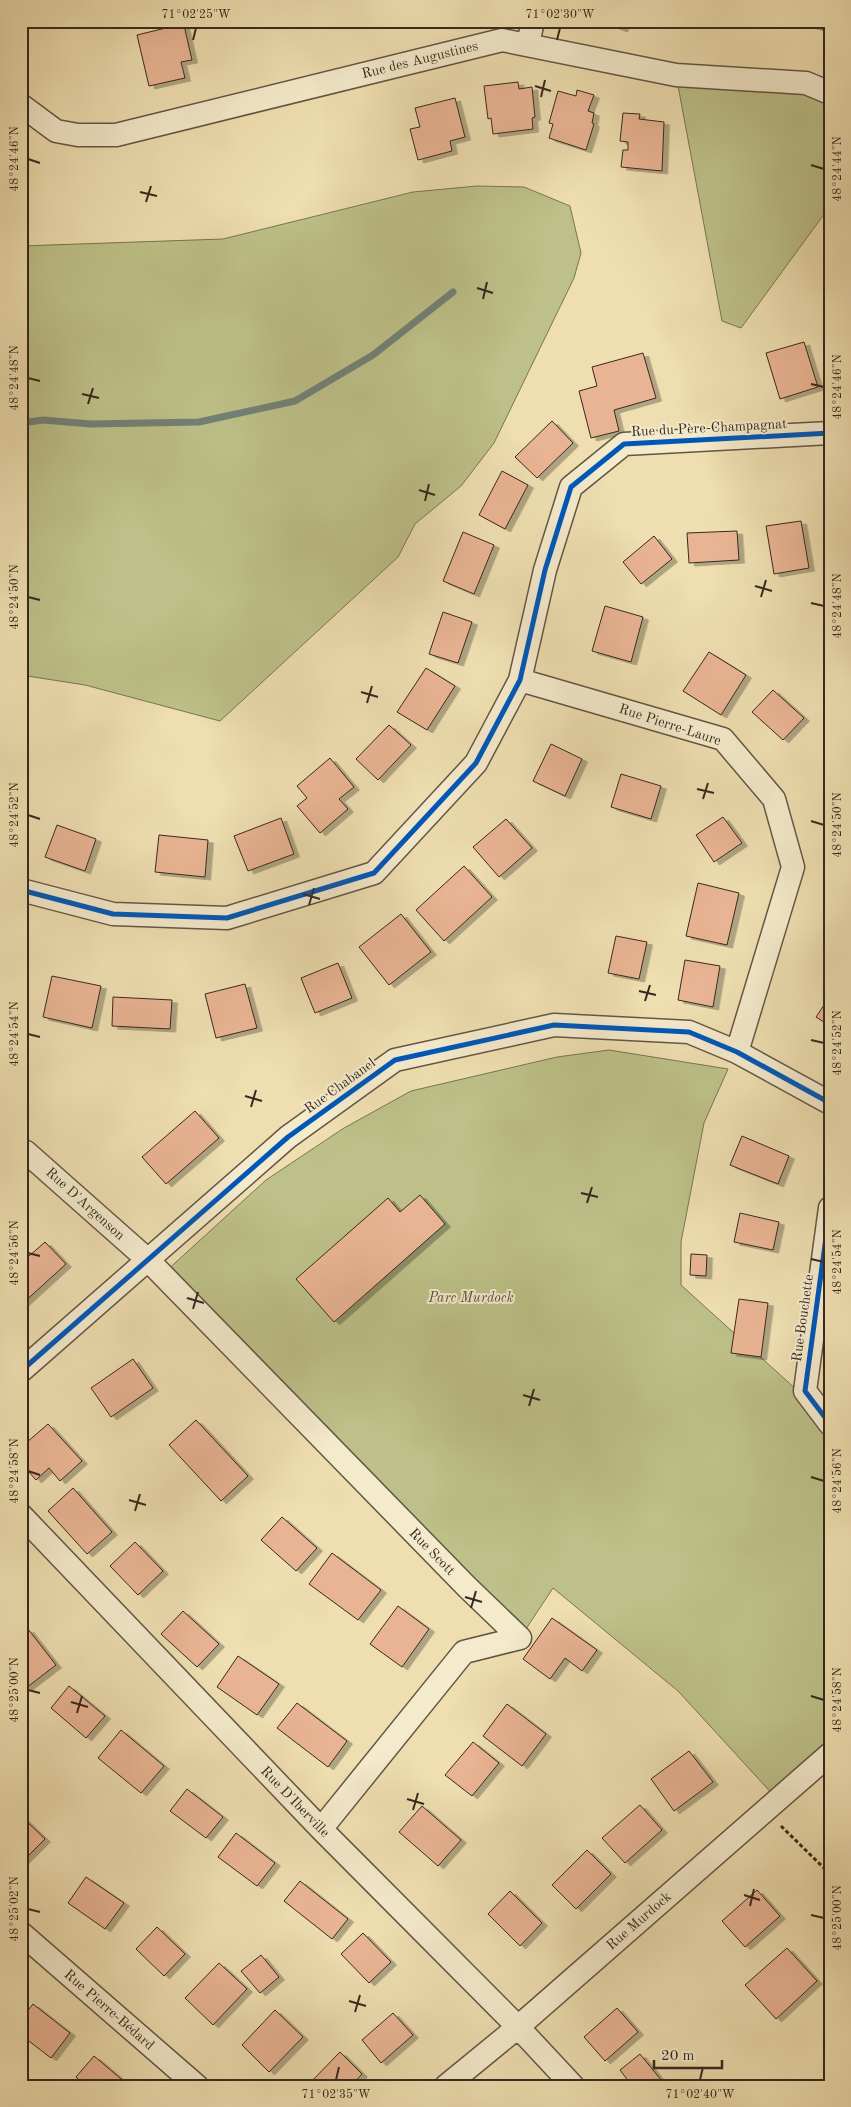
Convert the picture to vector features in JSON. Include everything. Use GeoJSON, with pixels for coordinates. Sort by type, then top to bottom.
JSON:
{"type":"FeatureCollection","features":[{"type":"Feature","properties":{"kind":"street"},"geometry":{"type":"LineString","coordinates":[[528,44],[533,21]]}},
{"type":"Feature","properties":{"kind":"street","name":"Rue des Augustines"},"geometry":{"type":"LineString","coordinates":[[21,105],[56,131],[78,135],[116,136],[502,40],[676,75],[806,84],[830,93]]}},
{"type":"Feature","properties":{"kind":"street","name":"Rue du Père-Champagnat"},"geometry":{"type":"LineString","coordinates":[[21,890],[113,914],[227,918],[374,873],[476,762],[520,680],[545,570],[571,487],[624,444],[830,433]]}},
{"type":"Feature","properties":{"kind":"street","name":"Rue Pierre-Laure"},"geometry":{"type":"LineString","coordinates":[[520,680],[724,740],[774,799],[793,867],[737,1052]]}},
{"type":"Feature","properties":{"kind":"street","name":"Rue Chabanel"},"geometry":{"type":"LineString","coordinates":[[21,1371],[288,1137],[395,1060],[554,1025],[689,1032],[737,1052],[830,1103]]}},
{"type":"Feature","properties":{"kind":"street","name":"Rue D'Argenson"},"geometry":{"type":"LineString","coordinates":[[21,1150],[26,1152],[148,1260]]}},
{"type":"Feature","properties":{"kind":"street","name":"Rue Bouchette"},"geometry":{"type":"LineString","coordinates":[[830,1208],[804,1390],[830,1424]]}},
{"type":"Feature","properties":{"kind":"street","name":"Rue Scott"},"geometry":{"type":"LineString","coordinates":[[148,1260],[467,1587],[520,1638],[464,1652],[321,1829]]}},
{"type":"Feature","properties":{"kind":"street","name":"Rue D'Iberville"},"geometry":{"type":"LineString","coordinates":[[21,1515],[321,1829],[518,2027],[573,2086]]}},
{"type":"Feature","properties":{"kind":"street","name":"Rue Murdock"},"geometry":{"type":"LineString","coordinates":[[446,2086],[518,2027],[830,1754]]}},
{"type":"Feature","properties":{"kind":"street","name":"Rue Pierre-Bédard"},"geometry":{"type":"LineString","coordinates":[[21,1933],[197,2086]]}},
{"type":"Feature","properties":{"kind":"path"},"geometry":{"type":"LineString","coordinates":[[765,1810],[830,1874]]}},
{"type":"Feature","properties":{"kind":"green space"},"geometry":{"type":"Polygon","coordinates":[[[676,75],[830,93],[830,206],[741,328],[722,321],[676,75]]]}},
{"type":"Feature","properties":{"kind":"green space"},"geometry":{"type":"Polygon","coordinates":[[[477,186],[524,187],[570,206],[581,253],[574,278],[494,443],[461,486],[415,524],[398,557],[220,721],[85,685],[21,675],[21,246],[223,239],[413,192],[477,186]]]}},
{"type":"Feature","properties":{"kind":"green space","name":"Parc Murdock"},"geometry":{"type":"Polygon","coordinates":[[[609,1050],[728,1069],[704,1123],[681,1242],[681,1285],[830,1420],[830,1749],[776,1798],[678,1691],[553,1588],[520,1638],[164,1273],[266,1180],[344,1128],[411,1091],[557,1057],[609,1050]]]}},
{"type":"Feature","properties":{"kind":"building"},"geometry":{"type":"Polygon","coordinates":[[[169,21],[183,21],[192,60],[181,62],[185,78],[149,86],[137,35],[170,27],[169,21]]]}},
{"type":"Feature","properties":{"kind":"building"},"geometry":{"type":"Polygon","coordinates":[[[601,21],[625,21],[622,29],[601,21]]]}},
{"type":"Feature","properties":{"kind":"building"},"geometry":{"type":"Polygon","coordinates":[[[660,21],[696,21],[696,23],[660,23],[660,21]]]}},
{"type":"Feature","properties":{"kind":"building"},"geometry":{"type":"Polygon","coordinates":[[[805,21],[830,21],[830,31],[804,24],[805,21]]]}},
{"type":"Feature","properties":{"kind":"building"},"geometry":{"type":"Polygon","coordinates":[[[518,82],[519,89],[532,87],[535,117],[532,118],[533,129],[493,134],[491,118],[488,119],[484,86],[518,82]]]}},
{"type":"Feature","properties":{"kind":"building"},"geometry":{"type":"Polygon","coordinates":[[[577,90],[594,95],[588,111],[594,113],[592,123],[594,124],[586,150],[549,138],[553,124],[549,123],[558,91],[576,96],[577,90]]]}},
{"type":"Feature","properties":{"kind":"building"},"geometry":{"type":"Polygon","coordinates":[[[455,98],[465,137],[450,141],[452,151],[418,160],[410,129],[420,127],[415,108],[455,98]]]}},
{"type":"Feature","properties":{"kind":"building"},"geometry":{"type":"Polygon","coordinates":[[[623,113],[640,114],[639,119],[664,122],[662,171],[621,167],[623,150],[628,150],[628,142],[620,141],[623,113]]]}},
{"type":"Feature","properties":{"kind":"building"},"geometry":{"type":"Polygon","coordinates":[[[804,342],[818,387],[780,399],[766,353],[804,342]]]}},
{"type":"Feature","properties":{"kind":"building"},"geometry":{"type":"Polygon","coordinates":[[[643,353],[656,398],[614,410],[619,431],[591,438],[579,391],[597,386],[592,367],[643,353]]]}},
{"type":"Feature","properties":{"kind":"building"},"geometry":{"type":"Polygon","coordinates":[[[552,421],[573,443],[537,478],[515,457],[552,421]]]}},
{"type":"Feature","properties":{"kind":"building"},"geometry":{"type":"Polygon","coordinates":[[[502,471],[528,485],[505,529],[479,515],[502,471]]]}},
{"type":"Feature","properties":{"kind":"building"},"geometry":{"type":"Polygon","coordinates":[[[801,521],[809,568],[774,574],[766,526],[801,521]]]}},
{"type":"Feature","properties":{"kind":"building"},"geometry":{"type":"Polygon","coordinates":[[[737,531],[739,560],[689,563],[687,533],[737,531]]]}},
{"type":"Feature","properties":{"kind":"building"},"geometry":{"type":"Polygon","coordinates":[[[463,532],[494,545],[474,594],[443,581],[463,532]]]}},
{"type":"Feature","properties":{"kind":"building"},"geometry":{"type":"Polygon","coordinates":[[[654,536],[672,559],[641,584],[623,562],[654,536]]]}},
{"type":"Feature","properties":{"kind":"building"},"geometry":{"type":"Polygon","coordinates":[[[605,606],[643,617],[631,662],[592,651],[605,606]]]}},
{"type":"Feature","properties":{"kind":"building"},"geometry":{"type":"Polygon","coordinates":[[[443,612],[472,622],[458,663],[429,654],[443,612]]]}},
{"type":"Feature","properties":{"kind":"building"},"geometry":{"type":"Polygon","coordinates":[[[709,652],[746,675],[721,715],[683,691],[709,652]]]}},
{"type":"Feature","properties":{"kind":"building"},"geometry":{"type":"Polygon","coordinates":[[[426,668],[455,686],[427,730],[397,712],[426,668]]]}},
{"type":"Feature","properties":{"kind":"building"},"geometry":{"type":"Polygon","coordinates":[[[773,690],[804,718],[783,740],[752,712],[773,690]]]}},
{"type":"Feature","properties":{"kind":"building"},"geometry":{"type":"Polygon","coordinates":[[[389,725],[411,745],[378,780],[356,759],[389,725]]]}},
{"type":"Feature","properties":{"kind":"building"},"geometry":{"type":"Polygon","coordinates":[[[551,744],[582,759],[565,796],[533,781],[551,744]]]}},
{"type":"Feature","properties":{"kind":"building"},"geometry":{"type":"Polygon","coordinates":[[[330,758],[354,787],[339,799],[348,809],[320,833],[297,806],[307,798],[297,786],[330,758]]]}},
{"type":"Feature","properties":{"kind":"building"},"geometry":{"type":"Polygon","coordinates":[[[621,774],[661,786],[651,819],[611,807],[621,774]]]}},
{"type":"Feature","properties":{"kind":"building"},"geometry":{"type":"Polygon","coordinates":[[[723,817],[742,843],[714,862],[696,835],[723,817]]]}},
{"type":"Feature","properties":{"kind":"building"},"geometry":{"type":"Polygon","coordinates":[[[281,818],[294,854],[248,871],[234,836],[281,818]]]}},
{"type":"Feature","properties":{"kind":"building"},"geometry":{"type":"Polygon","coordinates":[[[506,819],[532,848],[499,877],[473,847],[506,819]]]}},
{"type":"Feature","properties":{"kind":"building"},"geometry":{"type":"Polygon","coordinates":[[[57,825],[96,839],[85,871],[45,857],[57,825]]]}},
{"type":"Feature","properties":{"kind":"building"},"geometry":{"type":"Polygon","coordinates":[[[159,835],[208,840],[205,877],[155,872],[159,835]]]}},
{"type":"Feature","properties":{"kind":"building"},"geometry":{"type":"Polygon","coordinates":[[[464,866],[492,897],[444,941],[416,910],[464,866]]]}},
{"type":"Feature","properties":{"kind":"building"},"geometry":{"type":"Polygon","coordinates":[[[698,883],[739,893],[727,945],[686,936],[698,883]]]}},
{"type":"Feature","properties":{"kind":"building"},"geometry":{"type":"Polygon","coordinates":[[[401,914],[431,952],[389,985],[359,947],[401,914]]]}},
{"type":"Feature","properties":{"kind":"building"},"geometry":{"type":"Polygon","coordinates":[[[616,936],[647,942],[639,979],[608,973],[616,936]]]}},
{"type":"Feature","properties":{"kind":"building"},"geometry":{"type":"Polygon","coordinates":[[[685,960],[720,966],[713,1007],[678,1000],[685,960]]]}},
{"type":"Feature","properties":{"kind":"building"},"geometry":{"type":"Polygon","coordinates":[[[338,963],[352,998],[315,1013],[301,978],[338,963]]]}},
{"type":"Feature","properties":{"kind":"building"},"geometry":{"type":"Polygon","coordinates":[[[52,976],[101,986],[92,1028],[43,1017],[52,976]]]}},
{"type":"Feature","properties":{"kind":"building"},"geometry":{"type":"Polygon","coordinates":[[[245,984],[257,1028],[216,1038],[205,994],[245,984]]]}},
{"type":"Feature","properties":{"kind":"building"},"geometry":{"type":"Polygon","coordinates":[[[830,996],[830,1026],[816,1017],[830,996]]]}},
{"type":"Feature","properties":{"kind":"building"},"geometry":{"type":"Polygon","coordinates":[[[113,997],[172,1000],[170,1029],[112,1026],[113,997]]]}},
{"type":"Feature","properties":{"kind":"building"},"geometry":{"type":"Polygon","coordinates":[[[195,1111],[219,1138],[166,1184],[142,1157],[195,1111]]]}},
{"type":"Feature","properties":{"kind":"building"},"geometry":{"type":"Polygon","coordinates":[[[742,1136],[789,1156],[778,1184],[730,1165],[742,1136]]]}},
{"type":"Feature","properties":{"kind":"building"},"geometry":{"type":"Polygon","coordinates":[[[420,1195],[445,1224],[334,1322],[296,1279],[388,1198],[400,1212],[420,1195]]]}},
{"type":"Feature","properties":{"kind":"building"},"geometry":{"type":"Polygon","coordinates":[[[740,1213],[779,1222],[773,1250],[734,1242],[740,1213]]]}},
{"type":"Feature","properties":{"kind":"building"},"geometry":{"type":"Polygon","coordinates":[[[45,1242],[66,1264],[21,1305],[21,1263],[45,1242]]]}},
{"type":"Feature","properties":{"kind":"building"},"geometry":{"type":"Polygon","coordinates":[[[691,1254],[707,1255],[706,1276],[690,1275],[691,1254]]]}},
{"type":"Feature","properties":{"kind":"building"},"geometry":{"type":"Polygon","coordinates":[[[739,1299],[768,1303],[761,1357],[731,1353],[739,1299]]]}},
{"type":"Feature","properties":{"kind":"building"},"geometry":{"type":"Polygon","coordinates":[[[133,1359],[153,1388],[111,1417],[91,1388],[133,1359]]]}},
{"type":"Feature","properties":{"kind":"building"},"geometry":{"type":"Polygon","coordinates":[[[196,1420],[248,1476],[221,1501],[169,1445],[196,1420]]]}},
{"type":"Feature","properties":{"kind":"building"},"geometry":{"type":"Polygon","coordinates":[[[48,1424],[82,1461],[60,1481],[49,1468],[36,1480],[21,1463],[21,1453],[29,1446],[26,1443],[48,1424]]]}},
{"type":"Feature","properties":{"kind":"building"},"geometry":{"type":"Polygon","coordinates":[[[73,1488],[112,1532],[87,1554],[48,1511],[73,1488]]]}},
{"type":"Feature","properties":{"kind":"building"},"geometry":{"type":"Polygon","coordinates":[[[282,1517],[317,1548],[296,1571],[261,1540],[282,1517]]]}},
{"type":"Feature","properties":{"kind":"building"},"geometry":{"type":"Polygon","coordinates":[[[135,1542],[163,1571],[138,1595],[110,1566],[135,1542]]]}},
{"type":"Feature","properties":{"kind":"building"},"geometry":{"type":"Polygon","coordinates":[[[332,1553],[381,1590],[358,1620],[309,1584],[332,1553]]]}},
{"type":"Feature","properties":{"kind":"building"},"geometry":{"type":"Polygon","coordinates":[[[398,1606],[429,1629],[402,1667],[370,1644],[398,1606]]]}},
{"type":"Feature","properties":{"kind":"building"},"geometry":{"type":"Polygon","coordinates":[[[183,1611],[219,1644],[197,1667],[161,1634],[183,1611]]]}},
{"type":"Feature","properties":{"kind":"building"},"geometry":{"type":"Polygon","coordinates":[[[552,1618],[597,1650],[582,1671],[565,1658],[550,1679],[523,1659],[552,1618]]]}},
{"type":"Feature","properties":{"kind":"building"},"geometry":{"type":"Polygon","coordinates":[[[28,1629],[56,1665],[26,1688],[21,1682],[21,1634],[28,1629]]]}},
{"type":"Feature","properties":{"kind":"building"},"geometry":{"type":"Polygon","coordinates":[[[238,1656],[279,1684],[257,1715],[217,1687],[238,1656]]]}},
{"type":"Feature","properties":{"kind":"building"},"geometry":{"type":"Polygon","coordinates":[[[69,1686],[105,1716],[86,1738],[51,1708],[69,1686]]]}},
{"type":"Feature","properties":{"kind":"building"},"geometry":{"type":"Polygon","coordinates":[[[297,1703],[347,1741],[328,1767],[277,1728],[297,1703]]]}},
{"type":"Feature","properties":{"kind":"building"},"geometry":{"type":"Polygon","coordinates":[[[507,1704],[546,1734],[522,1766],[483,1736],[507,1704]]]}},
{"type":"Feature","properties":{"kind":"building"},"geometry":{"type":"Polygon","coordinates":[[[121,1730],[164,1766],[141,1793],[98,1758],[121,1730]]]}},
{"type":"Feature","properties":{"kind":"building"},"geometry":{"type":"Polygon","coordinates":[[[473,1742],[499,1763],[472,1796],[445,1775],[473,1742]]]}},
{"type":"Feature","properties":{"kind":"building"},"geometry":{"type":"Polygon","coordinates":[[[689,1751],[713,1782],[674,1811],[651,1779],[689,1751]]]}},
{"type":"Feature","properties":{"kind":"building"},"geometry":{"type":"Polygon","coordinates":[[[187,1789],[223,1817],[206,1838],[170,1811],[187,1789]]]}},
{"type":"Feature","properties":{"kind":"building"},"geometry":{"type":"Polygon","coordinates":[[[640,1805],[662,1830],[625,1863],[602,1838],[640,1805]]]}},
{"type":"Feature","properties":{"kind":"building"},"geometry":{"type":"Polygon","coordinates":[[[422,1806],[461,1840],[438,1866],[399,1832],[422,1806]]]}},
{"type":"Feature","properties":{"kind":"building"},"geometry":{"type":"Polygon","coordinates":[[[21,1816],[45,1839],[23,1861],[21,1859],[21,1816]]]}},
{"type":"Feature","properties":{"kind":"building"},"geometry":{"type":"Polygon","coordinates":[[[236,1833],[275,1863],[257,1886],[218,1857],[236,1833]]]}},
{"type":"Feature","properties":{"kind":"building"},"geometry":{"type":"Polygon","coordinates":[[[587,1850],[611,1874],[576,1909],[552,1885],[587,1850]]]}},
{"type":"Feature","properties":{"kind":"building"},"geometry":{"type":"Polygon","coordinates":[[[86,1877],[124,1903],[105,1929],[68,1903],[86,1877]]]}},
{"type":"Feature","properties":{"kind":"building"},"geometry":{"type":"Polygon","coordinates":[[[300,1881],[348,1919],[332,1939],[284,1901],[300,1881]]]}},
{"type":"Feature","properties":{"kind":"building"},"geometry":{"type":"Polygon","coordinates":[[[757,1890],[780,1916],[745,1947],[722,1921],[757,1890]]]}},
{"type":"Feature","properties":{"kind":"building"},"geometry":{"type":"Polygon","coordinates":[[[510,1891],[542,1923],[520,1946],[488,1914],[510,1891]]]}},
{"type":"Feature","properties":{"kind":"building"},"geometry":{"type":"Polygon","coordinates":[[[157,1927],[185,1954],[164,1976],[136,1949],[157,1927]]]}},
{"type":"Feature","properties":{"kind":"building"},"geometry":{"type":"Polygon","coordinates":[[[363,1933],[391,1962],[369,1983],[341,1954],[363,1933]]]}},
{"type":"Feature","properties":{"kind":"building"},"geometry":{"type":"Polygon","coordinates":[[[787,1948],[817,1981],[776,2019],[745,1985],[787,1948]]]}},
{"type":"Feature","properties":{"kind":"building"},"geometry":{"type":"Polygon","coordinates":[[[261,1955],[279,1977],[260,1993],[241,1971],[261,1955]]]}},
{"type":"Feature","properties":{"kind":"building"},"geometry":{"type":"Polygon","coordinates":[[[219,1963],[247,1989],[213,2025],[185,1998],[219,1963]]]}},
{"type":"Feature","properties":{"kind":"building"},"geometry":{"type":"Polygon","coordinates":[[[33,2004],[70,2033],[51,2058],[21,2035],[21,2019],[33,2004]]]}},
{"type":"Feature","properties":{"kind":"building"},"geometry":{"type":"Polygon","coordinates":[[[617,2008],[638,2032],[605,2061],[584,2037],[617,2008]]]}},
{"type":"Feature","properties":{"kind":"building"},"geometry":{"type":"Polygon","coordinates":[[[275,2010],[303,2037],[269,2072],[242,2045],[275,2010]]]}},
{"type":"Feature","properties":{"kind":"building"},"geometry":{"type":"Polygon","coordinates":[[[393,2013],[413,2035],[381,2063],[362,2040],[393,2013]]]}},
{"type":"Feature","properties":{"kind":"building"},"geometry":{"type":"Polygon","coordinates":[[[340,2052],[362,2074],[351,2086],[307,2086],[340,2052]]]}},
{"type":"Feature","properties":{"kind":"building"},"geometry":{"type":"Polygon","coordinates":[[[640,2054],[666,2086],[632,2086],[620,2070],[640,2054]]]}},
{"type":"Feature","properties":{"kind":"building"},"geometry":{"type":"Polygon","coordinates":[[[94,2056],[127,2084],[126,2086],[86,2086],[76,2077],[94,2056]]]}},
{"type":"Feature","properties":{"kind":"waterway"},"geometry":{"type":"LineString","coordinates":[[21,423],[43,420],[91,424],[199,422],[295,401],[373,355],[453,292]]}},
{"type":"Feature","properties":{"kind":"cycle path"},"geometry":{"type":"LineString","coordinates":[[21,890],[113,914],[227,918],[374,873],[476,763],[520,680],[545,570],[571,487],[624,444],[830,433]]}},
{"type":"Feature","properties":{"kind":"cycle path"},"geometry":{"type":"LineString","coordinates":[[21,1371],[288,1137],[395,1060],[554,1025],[689,1032],[737,1052],[830,1103]]}},
{"type":"Feature","properties":{"kind":"cycle path"},"geometry":{"type":"LineString","coordinates":[[830,1208],[805,1391],[830,1424]]}}]}
